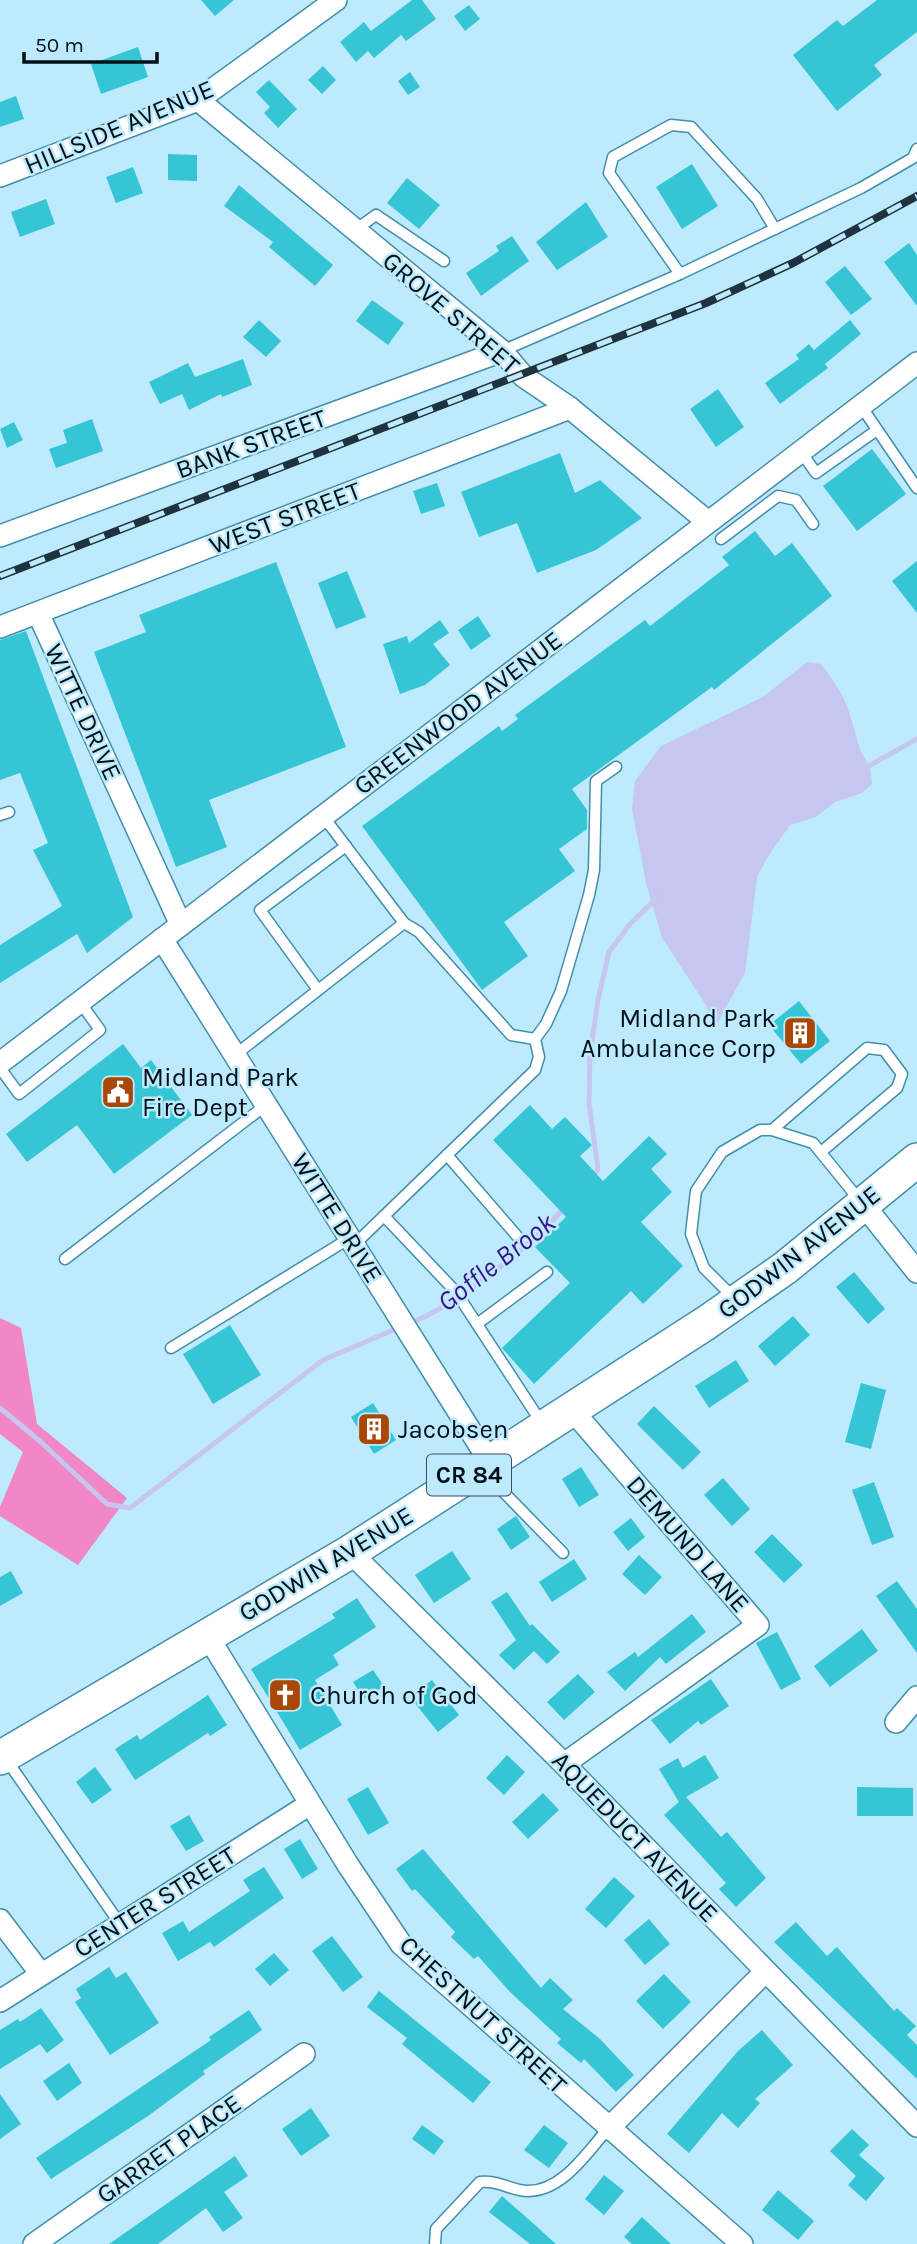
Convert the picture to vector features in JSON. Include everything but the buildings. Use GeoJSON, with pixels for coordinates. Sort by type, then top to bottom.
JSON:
{"type":"FeatureCollection","features":[{"type":"Feature","properties":{"kind":"main road","name":"GODWIN AVENUE"},"geometry":{"type":"LineString","coordinates":[[2,1757],[350,1552],[558,1418],[785,1268],[917,1160]]}},
{"type":"Feature","properties":{"kind":"street","name":"HILLSIDE AVENUE"},"geometry":{"type":"LineString","coordinates":[[0,176],[198,100],[329,2]]}},
{"type":"Feature","properties":{"kind":"street","name":"GROVE STREET"},"geometry":{"type":"LineString","coordinates":[[198,100],[502,351],[523,376],[570,408],[714,530]]}},
{"type":"Feature","properties":{"kind":"street","name":"BANK STREET"},"geometry":{"type":"LineString","coordinates":[[0,536],[502,351]]}},
{"type":"Feature","properties":{"kind":"street","name":"GREENWOOD AVENUE"},"geometry":{"type":"LineString","coordinates":[[0,1065],[323,816],[741,510],[801,452],[917,363]]}},
{"type":"Feature","properties":{"kind":"street","name":"WEST STREET"},"geometry":{"type":"LineString","coordinates":[[0,627],[570,408]]}},
{"type":"Feature","properties":{"kind":"street","name":"WITTE DRIVE"},"geometry":{"type":"LineString","coordinates":[[38,613],[181,925]]}},
{"type":"Feature","properties":{"kind":"street","name":"WITTE DRIVE"},"geometry":{"type":"LineString","coordinates":[[162,939],[352,1242],[485,1465]]}},
{"type":"Feature","properties":{"kind":"street"},"geometry":{"type":"LineString","coordinates":[[863,1204],[917,1272]]}},
{"type":"Feature","properties":{"kind":"street","name":"DEMUND LANE"},"geometry":{"type":"LineString","coordinates":[[558,1418],[758,1625],[564,1764]]}},
{"type":"Feature","properties":{"kind":"street","name":"AQUEDUCT AVENUE"},"geometry":{"type":"LineString","coordinates":[[350,1552],[564,1764],[765,1972],[914,2117]]}},
{"type":"Feature","properties":{"kind":"street","name":"CHESTNUT STREET"},"geometry":{"type":"LineString","coordinates":[[207,1635],[310,1804],[401,1944],[741,2244]]}},
{"type":"Feature","properties":{"kind":"street"},"geometry":{"type":"LineString","coordinates":[[897,1723],[917,1696]]}},
{"type":"Feature","properties":{"kind":"street","name":"CENTER STREET"},"geometry":{"type":"LineString","coordinates":[[0,2001],[310,1804]]}},
{"type":"Feature","properties":{"kind":"street"},"geometry":{"type":"LineString","coordinates":[[0,1920],[41,1974]]}},
{"type":"Feature","properties":{"kind":"street"},"geometry":{"type":"LineString","coordinates":[[608,2129],[765,1972]]}},
{"type":"Feature","properties":{"kind":"street","name":"GARRET PLACE"},"geometry":{"type":"LineString","coordinates":[[34,2244],[304,2054]]}},
{"type":"Feature","properties":{"kind":"lane"},"geometry":{"type":"LineString","coordinates":[[680,274],[609,173],[613,158],[671,125],[691,127],[757,199],[775,229]]}},
{"type":"Feature","properties":{"kind":"lane"},"geometry":{"type":"LineString","coordinates":[[502,351],[680,274],[862,188],[913,158],[917,149]]}},
{"type":"Feature","properties":{"kind":"lane"},"geometry":{"type":"LineString","coordinates":[[355,230],[376,215],[444,261]]}},
{"type":"Feature","properties":{"kind":"lane"},"geometry":{"type":"LineString","coordinates":[[861,406],[917,488]]}},
{"type":"Feature","properties":{"kind":"lane"},"geometry":{"type":"LineString","coordinates":[[801,452],[816,474],[877,430]]}},
{"type":"Feature","properties":{"kind":"lane"},"geometry":{"type":"LineString","coordinates":[[741,510],[778,496],[796,500],[813,524]]}},
{"type":"Feature","properties":{"kind":"lane"},"geometry":{"type":"LineString","coordinates":[[171,1348],[352,1242],[384,1216],[535,1070],[539,1057],[535,1039],[546,1024],[561,991],[589,895],[594,870],[596,781],[616,767]]}},
{"type":"Feature","properties":{"kind":"lane"},"geometry":{"type":"LineString","coordinates":[[323,816],[404,923],[419,932],[511,1035],[535,1039]]}},
{"type":"Feature","properties":{"kind":"lane"},"geometry":{"type":"LineString","coordinates":[[318,990],[260,910],[346,846]]}},
{"type":"Feature","properties":{"kind":"lane"},"geometry":{"type":"LineString","coordinates":[[235,1055],[404,923]]}},
{"type":"Feature","properties":{"kind":"lane"},"geometry":{"type":"LineString","coordinates":[[0,1065],[19,1094],[100,1030],[80,1002]]}},
{"type":"Feature","properties":{"kind":"lane"},"geometry":{"type":"LineString","coordinates":[[772,1130],[867,1048],[884,1050],[902,1074],[897,1088],[821,1152]]}},
{"type":"Feature","properties":{"kind":"lane"},"geometry":{"type":"LineString","coordinates":[[65,1259],[266,1105]]}},
{"type":"Feature","properties":{"kind":"lane"},"geometry":{"type":"LineString","coordinates":[[737,1301],[704,1268],[691,1234],[696,1191],[722,1152],[760,1130],[772,1130],[814,1143],[863,1204]]}},
{"type":"Feature","properties":{"kind":"lane"},"geometry":{"type":"LineString","coordinates":[[447,1155],[517,1236]]}},
{"type":"Feature","properties":{"kind":"lane"},"geometry":{"type":"LineString","coordinates":[[384,1216],[459,1297],[477,1324],[558,1418]]}},
{"type":"Feature","properties":{"kind":"lane"},"geometry":{"type":"LineString","coordinates":[[477,1324],[547,1272]]}},
{"type":"Feature","properties":{"kind":"lane"},"geometry":{"type":"LineString","coordinates":[[485,1465],[562,1553]]}},
{"type":"Feature","properties":{"kind":"lane"},"geometry":{"type":"LineString","coordinates":[[2,1757],[120,1924]]}},
{"type":"Feature","properties":{"kind":"lane"},"geometry":{"type":"LineString","coordinates":[[435,2244],[436,2229],[480,2182],[496,2181],[526,2191],[549,2187],[562,2179],[608,2129]]}},
{"type":"Feature","properties":{"kind":"shaded area"},"geometry":{"type":"Polygon","coordinates":[[[0,1318],[21,1328],[37,1424],[127,1498],[78,1565],[0,1516],[0,1507],[23,1452],[0,1434],[0,1318]]]}},
{"type":"Feature","properties":{"kind":"water"},"geometry":{"type":"Polygon","coordinates":[[[807,662],[821,664],[841,693],[870,770],[872,784],[862,793],[835,802],[816,817],[790,825],[767,858],[757,877],[745,973],[714,1029],[706,1005],[662,938],[646,883],[632,809],[635,781],[661,746],[763,697],[807,662]]]}},
{"type":"Feature","properties":{"kind":"waterway","name":"Goffle Brook"},"geometry":{"type":"LineString","coordinates":[[865,768],[917,739]]}},
{"type":"Feature","properties":{"kind":"waterway","name":"Goffle Brook"},"geometry":{"type":"LineString","coordinates":[[591,1177],[598,1169],[589,1103],[590,1054],[609,952],[631,923],[657,898]]}},
{"type":"Feature","properties":{"kind":"waterway","name":"Goffle Brook"},"geometry":{"type":"LineString","coordinates":[[410,1323],[429,1315],[471,1289],[533,1239],[564,1208]]}},
{"type":"Feature","properties":{"kind":"waterway","name":"Goffle Brook"},"geometry":{"type":"LineString","coordinates":[[0,1408],[107,1504],[130,1508],[323,1360],[398,1328]]}},
{"type":"Feature","properties":{"kind":"railway"},"geometry":{"type":"LineString","coordinates":[[0,576],[706,303],[793,263],[917,196]]}},
{"type":"Feature","properties":{"kind":"place","name":"Midland Park Ambulance Corp"},"geometry":{"type":"Point","coordinates":[800,1033]}},
{"type":"Feature","properties":{"kind":"place","name":"Midland Park Fire Dept"},"geometry":{"type":"Point","coordinates":[118,1092]}},
{"type":"Feature","properties":{"kind":"place","name":"Jacobsen"},"geometry":{"type":"Point","coordinates":[374,1429]}},
{"type":"Feature","properties":{"kind":"place","name":"Church of God"},"geometry":{"type":"Point","coordinates":[285,1695]}}]}
